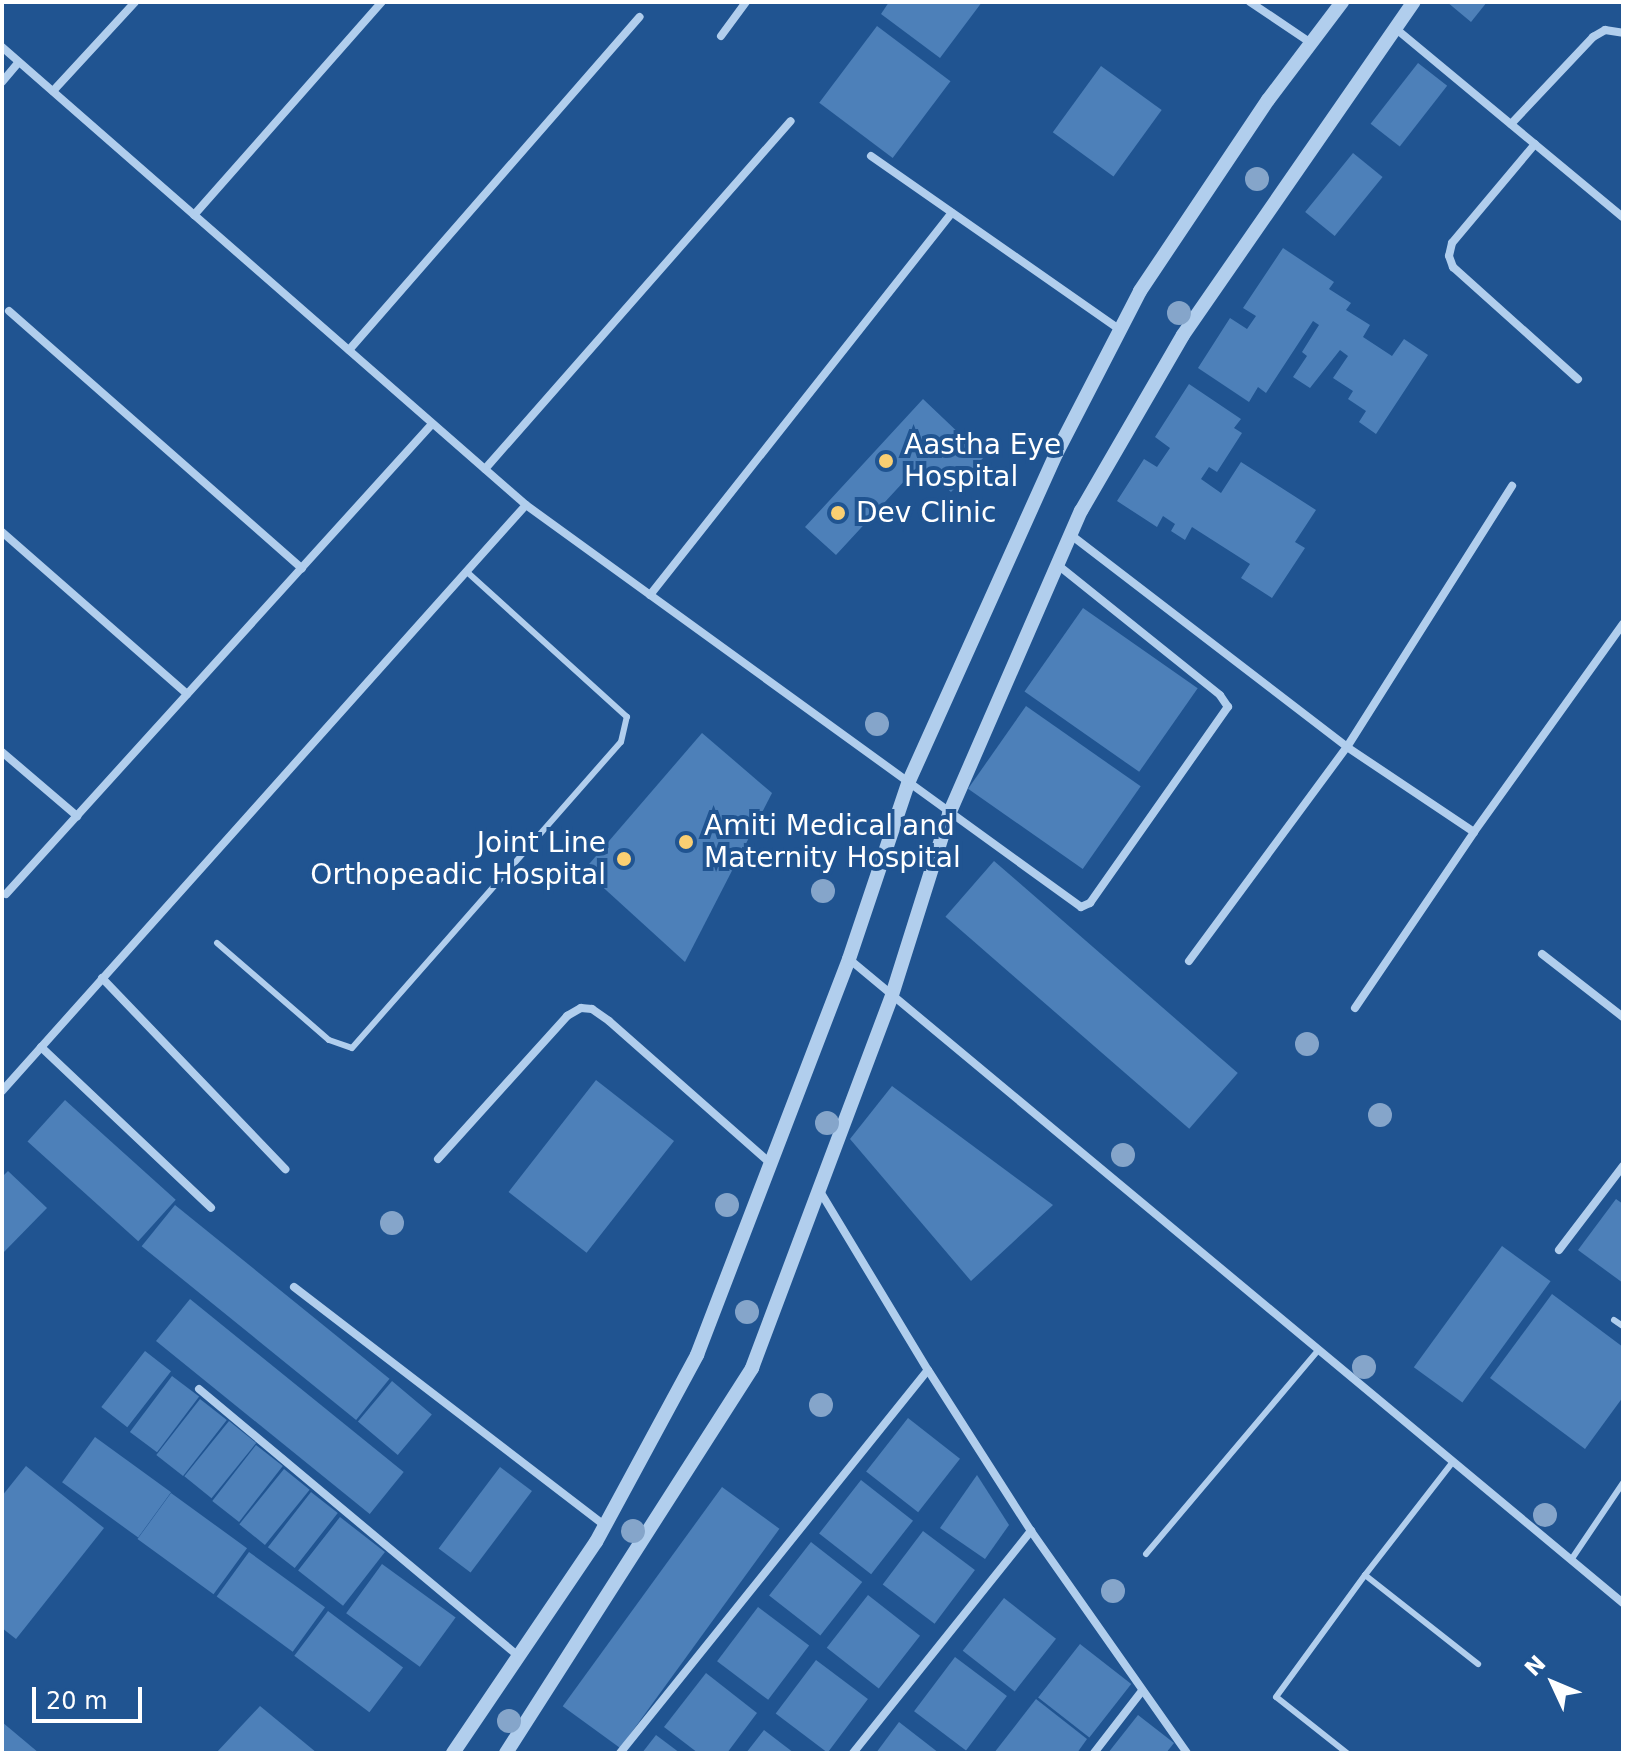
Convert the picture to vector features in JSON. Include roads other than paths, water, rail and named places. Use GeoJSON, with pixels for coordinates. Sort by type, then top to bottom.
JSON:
{"type":"FeatureCollection","features":[{"type":"Feature","properties":{"kind":"street"},"geometry":{"type":"LineString","coordinates":[[53,91],[135,2]]}},
{"type":"Feature","properties":{"kind":"street"},"geometry":{"type":"LineString","coordinates":[[194,215],[382,2]]}},
{"type":"Feature","properties":{"kind":"street"},"geometry":{"type":"LineString","coordinates":[[721,36],[746,2]]}},
{"type":"Feature","properties":{"kind":"street"},"geometry":{"type":"LineString","coordinates":[[1250,2],[1311,43]]}},
{"type":"Feature","properties":{"kind":"street"},"geometry":{"type":"LineString","coordinates":[[453,1753],[605,1526],[697,1355],[849,959],[909,781],[1056,454],[1140,291],[1342,2]]}},
{"type":"Feature","properties":{"kind":"street"},"geometry":{"type":"LineString","coordinates":[[506,1753],[752,1368],[892,995],[949,814],[1071,535],[1183,335],[1414,2]]}},
{"type":"Feature","properties":{"kind":"street"},"geometry":{"type":"LineString","coordinates":[[349,350],[639,17]]}},
{"type":"Feature","properties":{"kind":"street"},"geometry":{"type":"LineString","coordinates":[[1395,28],[1623,217]]}},
{"type":"Feature","properties":{"kind":"street"},"geometry":{"type":"LineString","coordinates":[[1511,124],[1593,37],[1605,30],[1623,33]]}},
{"type":"Feature","properties":{"kind":"street"},"geometry":{"type":"LineString","coordinates":[[2,47],[526,505],[909,781],[949,814],[1076,905],[1085,906],[1228,707],[1220,695],[1057,564]]}},
{"type":"Feature","properties":{"kind":"street"},"geometry":{"type":"LineString","coordinates":[[2,82],[19,62]]}},
{"type":"Feature","properties":{"kind":"street"},"geometry":{"type":"LineString","coordinates":[[485,469],[791,121]]}},
{"type":"Feature","properties":{"kind":"street"},"geometry":{"type":"LineString","coordinates":[[1535,144],[1452,243],[1449,256],[1453,267],[1578,379]]}},
{"type":"Feature","properties":{"kind":"street"},"geometry":{"type":"LineString","coordinates":[[871,156],[1120,330]]}},
{"type":"Feature","properties":{"kind":"street"},"geometry":{"type":"LineString","coordinates":[[650,595],[952,213]]}},
{"type":"Feature","properties":{"kind":"street"},"geometry":{"type":"LineString","coordinates":[[9,311],[302,568]]}},
{"type":"Feature","properties":{"kind":"street"},"geometry":{"type":"LineString","coordinates":[[6,894],[432,424]]}},
{"type":"Feature","properties":{"kind":"street"},"geometry":{"type":"LineString","coordinates":[[1189,961],[1347,747],[1512,486]]}},
{"type":"Feature","properties":{"kind":"street"},"geometry":{"type":"LineString","coordinates":[[4,1085],[526,505]]}},
{"type":"Feature","properties":{"kind":"street"},"geometry":{"type":"LineString","coordinates":[[2,532],[187,694]]}},
{"type":"Feature","properties":{"kind":"street"},"geometry":{"type":"LineString","coordinates":[[1071,535],[1347,747],[1474,832]]}},
{"type":"Feature","properties":{"kind":"street"},"geometry":{"type":"LineString","coordinates":[[1355,1008],[1474,832],[1623,624]]}},
{"type":"Feature","properties":{"kind":"street"},"geometry":{"type":"LineString","coordinates":[[2,752],[77,816]]}},
{"type":"Feature","properties":{"kind":"street"},"geometry":{"type":"LineString","coordinates":[[1542,954],[1623,1017]]}},
{"type":"Feature","properties":{"kind":"street"},"geometry":{"type":"LineString","coordinates":[[849,959],[1317,1352],[1623,1603]]}},
{"type":"Feature","properties":{"kind":"street"},"geometry":{"type":"LineString","coordinates":[[102,978],[285,1169]]}},
{"type":"Feature","properties":{"kind":"street"},"geometry":{"type":"LineString","coordinates":[[438,1159],[567,1016],[581,1008],[592,1009],[609,1021],[771,1164]]}},
{"type":"Feature","properties":{"kind":"street"},"geometry":{"type":"LineString","coordinates":[[41,1047],[211,1208]]}},
{"type":"Feature","properties":{"kind":"street"},"geometry":{"type":"LineString","coordinates":[[1559,1250],[1623,1166]]}},
{"type":"Feature","properties":{"kind":"street"},"geometry":{"type":"LineString","coordinates":[[818,1187],[928,1370],[1031,1531],[1187,1753]]}},
{"type":"Feature","properties":{"kind":"street"},"geometry":{"type":"LineString","coordinates":[[294,1287],[605,1526]]}},
{"type":"Feature","properties":{"kind":"street"},"geometry":{"type":"LineString","coordinates":[[620,1753],[928,1370]]}},
{"type":"Feature","properties":{"kind":"street"},"geometry":{"type":"LineString","coordinates":[[199,1389],[519,1657]]}},
{"type":"Feature","properties":{"kind":"street"},"geometry":{"type":"LineString","coordinates":[[853,1753],[1031,1531]]}},
{"type":"Feature","properties":{"kind":"street"},"geometry":{"type":"LineString","coordinates":[[1094,1753],[1142,1691]]}},
{"type":"Feature","properties":{"kind":"lane"},"geometry":{"type":"LineString","coordinates":[[217,943],[329,1040],[352,1048],[621,742],[627,717],[466,571]]}},
{"type":"Feature","properties":{"kind":"lane"},"geometry":{"type":"LineString","coordinates":[[1614,1320],[1623,1326]]}},
{"type":"Feature","properties":{"kind":"lane"},"geometry":{"type":"LineString","coordinates":[[1146,1554],[1317,1352]]}},
{"type":"Feature","properties":{"kind":"lane"},"geometry":{"type":"LineString","coordinates":[[1347,1753],[1276,1697],[1452,1463]]}},
{"type":"Feature","properties":{"kind":"lane"},"geometry":{"type":"LineString","coordinates":[[1571,1560],[1623,1483]]}},
{"type":"Feature","properties":{"kind":"lane"},"geometry":{"type":"LineString","coordinates":[[1365,1575],[1478,1664]]}},
{"type":"Feature","properties":{"kind":"place","name":"Aastha Eye Hospital"},"geometry":{"type":"Point","coordinates":[886,461]}},
{"type":"Feature","properties":{"kind":"place","name":"Dev Clinic"},"geometry":{"type":"Point","coordinates":[838,513]}},
{"type":"Feature","properties":{"kind":"place","name":"Amiti Medical and Maternity Hospital"},"geometry":{"type":"Point","coordinates":[686,842]}},
{"type":"Feature","properties":{"kind":"place","name":"Joint Line Orthopeadic Hospital"},"geometry":{"type":"Point","coordinates":[624,859]}}]}
